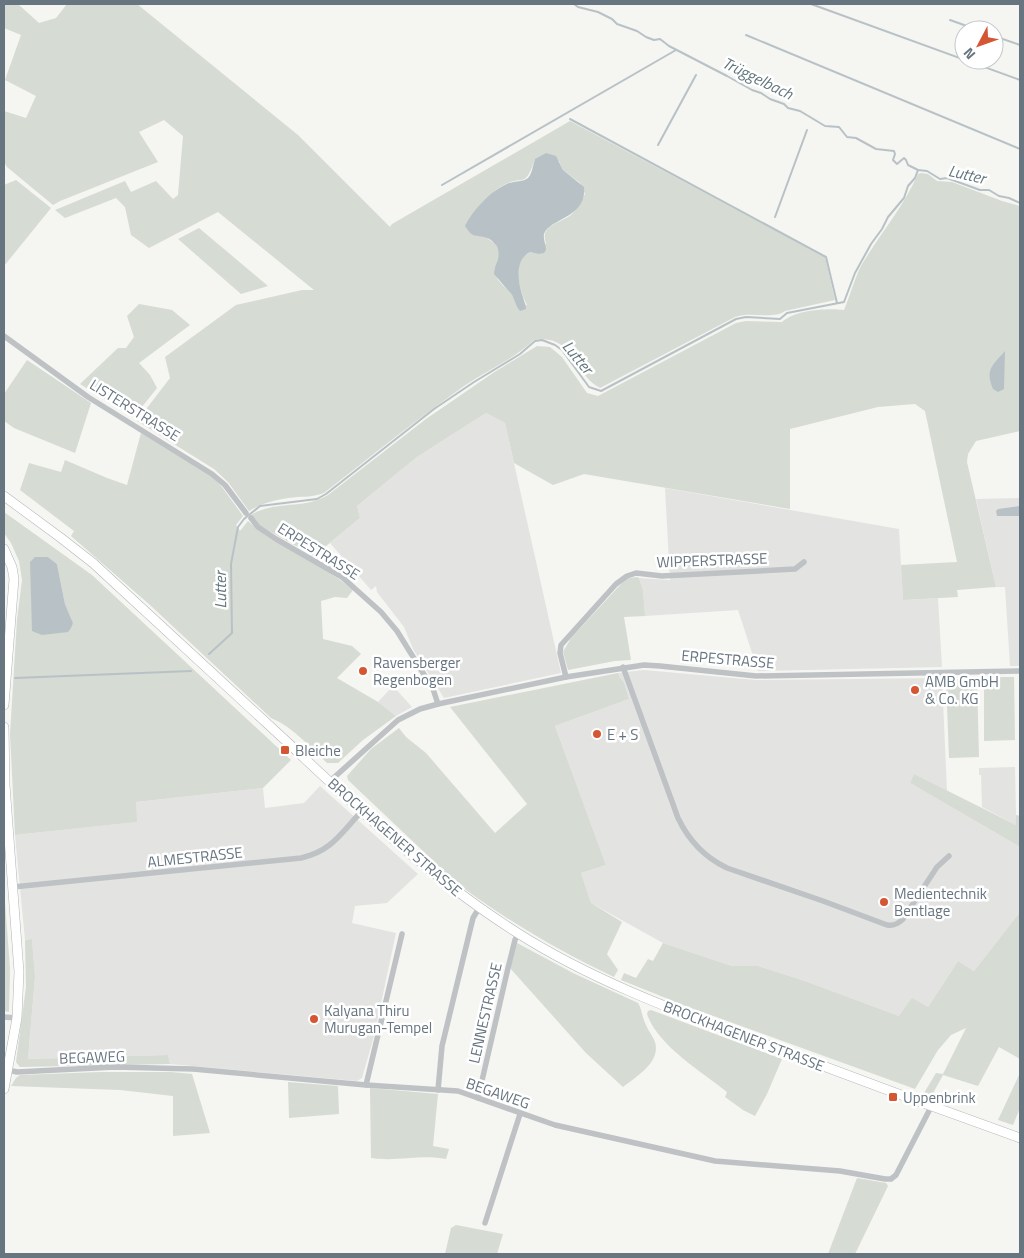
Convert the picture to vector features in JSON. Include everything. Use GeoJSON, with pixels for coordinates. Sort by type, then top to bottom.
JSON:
{"type":"FeatureCollection","features":[{"type":"Feature","properties":{"kind":"main road","name":"BROCKHAGENER STRASSE"},"geometry":{"type":"LineString","coordinates":[[4,496],[93,563],[329,782],[424,866],[479,908],[518,934],[577,967],[647,999],[1020,1138]]}},
{"type":"Feature","properties":{"kind":"main road"},"geometry":{"type":"LineString","coordinates":[[4,549],[12,567],[14,579],[4,705]]}},
{"type":"Feature","properties":{"kind":"main road"},"geometry":{"type":"LineString","coordinates":[[4,727],[5,785],[19,972],[17,1018],[4,1089]]}},
{"type":"Feature","properties":{"kind":"street","name":"LISTERSTRASSE"},"geometry":{"type":"LineString","coordinates":[[4,336],[88,397],[212,474],[226,485],[246,512]]}},
{"type":"Feature","properties":{"kind":"street","name":"ERPESTRASSE"},"geometry":{"type":"LineString","coordinates":[[250,518],[258,527],[276,539],[342,576],[381,612],[397,631],[433,688],[438,704]]}},
{"type":"Feature","properties":{"kind":"street","name":"WIPPERSTRASSE"},"geometry":{"type":"LineString","coordinates":[[566,677],[560,653],[561,645],[616,584],[626,576],[636,573],[662,576],[795,569],[804,562]]}},
{"type":"Feature","properties":{"kind":"street","name":"ERPESTRASSE"},"geometry":{"type":"LineString","coordinates":[[329,782],[398,720],[420,709],[566,677],[623,667],[660,666],[756,676],[1020,671]]}},
{"type":"Feature","properties":{"kind":"street"},"geometry":{"type":"LineString","coordinates":[[623,667],[678,818],[686,834],[698,849],[717,864],[893,926],[903,919],[937,867],[949,856]]}},
{"type":"Feature","properties":{"kind":"street","name":"ALMESTRASSE"},"geometry":{"type":"LineString","coordinates":[[14,887],[301,858],[315,855],[326,849],[362,811]]}},
{"type":"Feature","properties":{"kind":"street"},"geometry":{"type":"LineString","coordinates":[[438,1090],[442,1046],[473,918],[479,908]]}},
{"type":"Feature","properties":{"kind":"street"},"geometry":{"type":"LineString","coordinates":[[366,1085],[402,934]]}},
{"type":"Feature","properties":{"kind":"street","name":"LENNESTRASSE"},"geometry":{"type":"LineString","coordinates":[[478,1098],[508,968],[518,934]]}},
{"type":"Feature","properties":{"kind":"street"},"geometry":{"type":"LineString","coordinates":[[4,1017],[17,1018]]}},
{"type":"Feature","properties":{"kind":"street","name":"BEGAWEG"},"geometry":{"type":"LineString","coordinates":[[8,1070],[17,1072],[115,1068],[193,1070],[458,1091],[555,1125],[715,1161],[840,1171],[885,1179],[891,1179],[896,1175],[932,1105]]}},
{"type":"Feature","properties":{"kind":"street"},"geometry":{"type":"LineString","coordinates":[[485,1222],[520,1114]]}},
{"type":"Feature","properties":{"kind":"shaded area"},"geometry":{"type":"Polygon","coordinates":[[[4,4],[18,4],[39,23],[56,18],[67,4],[137,4],[298,135],[390,227],[392,224],[570,121],[825,257],[835,300],[785,311],[780,314],[741,315],[735,317],[600,388],[584,374],[565,348],[547,339],[534,340],[518,353],[446,399],[324,493],[315,496],[278,500],[263,504],[249,511],[228,482],[214,469],[137,421],[170,378],[165,357],[236,305],[302,290],[314,290],[218,212],[149,248],[131,235],[125,207],[116,198],[65,218],[55,210],[125,181],[131,192],[156,181],[173,199],[178,195],[183,136],[164,120],[139,132],[158,162],[53,205],[7,167],[4,162],[4,111],[26,118],[36,96],[5,80],[21,35],[4,28],[4,4]],[[535,159],[526,178],[509,182],[502,186],[478,207],[487,238],[498,246],[499,259],[494,270],[498,280],[512,295],[517,307],[527,305],[519,284],[520,262],[530,252],[538,254],[546,243],[546,232],[549,228],[572,214],[585,194],[580,183],[563,170],[559,161],[535,159]]]}},
{"type":"Feature","properties":{"kind":"shaded area"},"geometry":{"type":"Polygon","coordinates":[[[546,153],[556,156],[563,170],[584,187],[583,197],[580,205],[574,211],[553,224],[544,234],[546,250],[544,253],[530,252],[521,260],[519,279],[526,309],[520,311],[512,295],[494,274],[499,255],[497,246],[488,239],[472,234],[465,226],[489,195],[502,186],[528,178],[535,159],[546,153]]]}},
{"type":"Feature","properties":{"kind":"shaded area"},"geometry":{"type":"Polygon","coordinates":[[[918,174],[928,174],[937,181],[952,182],[1020,206],[1020,431],[976,441],[968,454],[967,462],[996,587],[957,590],[958,597],[903,600],[901,565],[957,562],[925,411],[915,404],[878,407],[790,429],[790,509],[584,474],[553,485],[514,463],[505,423],[486,413],[417,457],[357,506],[360,518],[314,556],[260,526],[251,515],[260,510],[309,502],[328,495],[426,419],[493,373],[537,346],[550,347],[562,357],[587,393],[598,396],[736,323],[746,321],[782,322],[803,312],[829,309],[844,310],[861,266],[898,210],[918,174]]]}},
{"type":"Feature","properties":{"kind":"shaded area"},"geometry":{"type":"Polygon","coordinates":[[[16,180],[51,208],[4,266],[4,185],[16,180]]]}},
{"type":"Feature","properties":{"kind":"shaded area"},"geometry":{"type":"Polygon","coordinates":[[[199,228],[268,286],[241,294],[178,239],[199,228]]]}},
{"type":"Feature","properties":{"kind":"shaded area"},"geometry":{"type":"Polygon","coordinates":[[[139,304],[172,310],[190,325],[139,363],[150,375],[157,388],[134,417],[80,384],[118,348],[126,348],[134,337],[127,316],[139,304]]]}},
{"type":"Feature","properties":{"kind":"shaded area"},"geometry":{"type":"Polygon","coordinates":[[[1005,351],[1004,389],[998,392],[993,389],[990,372],[993,364],[1005,351]]]}},
{"type":"Feature","properties":{"kind":"shaded area"},"geometry":{"type":"Polygon","coordinates":[[[27,360],[91,403],[75,453],[14,428],[4,421],[4,394],[27,360]]]}},
{"type":"Feature","properties":{"kind":"shaded area"},"geometry":{"type":"Polygon","coordinates":[[[486,413],[505,423],[561,673],[444,698],[413,649],[404,627],[377,592],[376,586],[371,590],[330,543],[360,518],[357,506],[417,457],[486,413]]]}},
{"type":"Feature","properties":{"kind":"shaded area"},"geometry":{"type":"Polygon","coordinates":[[[141,433],[212,476],[243,516],[236,525],[240,531],[248,521],[273,540],[327,571],[353,590],[347,598],[335,597],[321,601],[323,639],[352,646],[361,654],[337,678],[378,702],[396,716],[363,740],[338,763],[327,763],[294,732],[271,718],[150,605],[71,536],[74,531],[20,490],[29,463],[61,472],[65,460],[127,485],[141,433]]]}},
{"type":"Feature","properties":{"kind":"shaded area"},"geometry":{"type":"Polygon","coordinates":[[[665,488],[899,529],[903,600],[938,598],[942,667],[758,671],[738,610],[645,616],[643,590],[639,578],[670,580],[665,488]]]}},
{"type":"Feature","properties":{"kind":"shaded area"},"geometry":{"type":"Polygon","coordinates":[[[1020,498],[1020,666],[1010,666],[1005,587],[996,587],[976,499],[1020,498]]]}},
{"type":"Feature","properties":{"kind":"shaded area"},"geometry":{"type":"Polygon","coordinates":[[[1020,506],[1020,516],[997,516],[996,511],[998,509],[1020,506]]]}},
{"type":"Feature","properties":{"kind":"shaded area"},"geometry":{"type":"Polygon","coordinates":[[[4,512],[92,575],[291,760],[263,788],[136,802],[137,822],[15,835],[10,734],[17,620],[22,580],[19,561],[4,533],[4,512]],[[35,557],[73,623],[65,604],[57,564],[48,557],[35,557]]]}},
{"type":"Feature","properties":{"kind":"shaded area"},"geometry":{"type":"Polygon","coordinates":[[[35,557],[48,557],[57,564],[65,604],[73,623],[68,632],[42,635],[32,631],[30,562],[35,557]]]}},
{"type":"Feature","properties":{"kind":"shaded area"},"geometry":{"type":"Polygon","coordinates":[[[637,577],[643,590],[645,616],[624,617],[631,660],[615,661],[568,670],[563,652],[571,638],[622,583],[629,578],[637,577]]]}},
{"type":"Feature","properties":{"kind":"shaded area"},"geometry":{"type":"Polygon","coordinates":[[[644,670],[756,680],[942,678],[947,791],[914,774],[910,783],[1020,847],[1020,912],[974,971],[958,961],[928,1007],[899,1016],[805,981],[758,966],[732,966],[663,943],[591,903],[581,873],[606,865],[555,726],[629,699],[624,682],[618,677],[618,673],[644,670]]]}},
{"type":"Feature","properties":{"kind":"shaded area"},"geometry":{"type":"Polygon","coordinates":[[[618,673],[624,682],[629,699],[555,726],[606,865],[581,873],[591,903],[622,922],[607,954],[618,970],[614,977],[528,931],[487,905],[447,876],[442,869],[348,780],[347,776],[371,749],[399,728],[406,737],[426,753],[495,833],[527,804],[450,707],[618,673]]]}},
{"type":"Feature","properties":{"kind":"shaded area"},"geometry":{"type":"Polygon","coordinates":[[[984,677],[1014,677],[1015,740],[984,741],[984,677]]]}},
{"type":"Feature","properties":{"kind":"shaded area"},"geometry":{"type":"Polygon","coordinates":[[[946,679],[977,679],[979,757],[949,758],[946,679]]]}},
{"type":"Feature","properties":{"kind":"shaded area"},"geometry":{"type":"Polygon","coordinates":[[[393,686],[412,707],[396,716],[378,702],[393,686]]]}},
{"type":"Feature","properties":{"kind":"shaded area"},"geometry":{"type":"Polygon","coordinates":[[[1015,767],[1016,825],[982,807],[981,775],[979,775],[979,768],[1015,767]]]}},
{"type":"Feature","properties":{"kind":"shaded area"},"geometry":{"type":"Polygon","coordinates":[[[914,774],[1016,825],[1016,815],[1020,816],[1020,847],[910,783],[914,774]]]}},
{"type":"Feature","properties":{"kind":"shaded area"},"geometry":{"type":"Polygon","coordinates":[[[320,786],[418,874],[387,903],[355,906],[352,923],[396,933],[374,1036],[362,1078],[357,1081],[170,1064],[168,1055],[28,1059],[35,977],[32,939],[25,940],[15,835],[136,822],[136,802],[263,788],[265,808],[304,803],[320,786]]]}},
{"type":"Feature","properties":{"kind":"shaded area"},"geometry":{"type":"Polygon","coordinates":[[[4,888],[10,969],[9,1012],[4,1011],[4,888]]]}},
{"type":"Feature","properties":{"kind":"shaded area"},"geometry":{"type":"Polygon","coordinates":[[[1020,912],[1020,1059],[999,1047],[978,1086],[943,1075],[932,1095],[924,1093],[936,1073],[943,1074],[966,1028],[951,1035],[938,1050],[915,1089],[683,1005],[621,980],[624,973],[636,978],[648,959],[653,961],[663,943],[732,966],[758,966],[805,981],[899,1016],[912,998],[928,1007],[958,961],[974,971],[1020,912]]]}},
{"type":"Feature","properties":{"kind":"shaded area"},"geometry":{"type":"Polygon","coordinates":[[[32,939],[35,977],[28,1059],[168,1055],[170,1064],[20,1067],[16,1062],[26,987],[25,940],[32,939]]]}},
{"type":"Feature","properties":{"kind":"shaded area"},"geometry":{"type":"Polygon","coordinates":[[[517,943],[573,973],[638,1003],[655,1042],[656,1049],[651,1062],[641,1073],[623,1087],[586,1053],[510,968],[517,943]]]}},
{"type":"Feature","properties":{"kind":"shaded area"},"geometry":{"type":"Polygon","coordinates":[[[651,1010],[782,1059],[755,1116],[725,1097],[727,1092],[670,1047],[652,1025],[647,1014],[651,1010]]]}},
{"type":"Feature","properties":{"kind":"shaded area"},"geometry":{"type":"Polygon","coordinates":[[[171,1072],[192,1074],[210,1133],[173,1136],[173,1096],[120,1090],[11,1086],[20,1075],[171,1072]]]}},
{"type":"Feature","properties":{"kind":"shaded area"},"geometry":{"type":"Polygon","coordinates":[[[1020,1073],[1020,1108],[1013,1125],[998,1120],[1020,1073]]]}},
{"type":"Feature","properties":{"kind":"shaded area"},"geometry":{"type":"Polygon","coordinates":[[[288,1082],[338,1086],[339,1114],[289,1118],[288,1082]]]}},
{"type":"Feature","properties":{"kind":"shaded area"},"geometry":{"type":"Polygon","coordinates":[[[370,1088],[438,1094],[433,1146],[449,1149],[446,1159],[427,1157],[371,1158],[370,1088]]]}},
{"type":"Feature","properties":{"kind":"shaded area"},"geometry":{"type":"Polygon","coordinates":[[[857,1178],[886,1183],[888,1186],[855,1254],[828,1254],[857,1178]]]}},
{"type":"Feature","properties":{"kind":"shaded area"},"geometry":{"type":"Polygon","coordinates":[[[456,1225],[503,1234],[497,1254],[445,1254],[451,1228],[456,1225]]]}},
{"type":"Feature","properties":{"kind":"waterway","name":"Trüggelbach"},"geometry":{"type":"LineString","coordinates":[[574,4],[578,7],[598,12],[612,19],[617,24],[637,31],[646,37],[654,40],[660,39],[669,46],[752,90],[784,104],[788,108],[800,111],[825,126],[839,127],[847,137],[856,138],[876,149],[894,151],[893,160],[897,164],[904,158],[908,165],[918,170],[927,171],[940,179],[947,178],[980,190],[989,190],[999,196],[1020,203]]}},
{"type":"Feature","properties":{"kind":"waterway"},"geometry":{"type":"LineString","coordinates":[[811,4],[1020,80]]}},
{"type":"Feature","properties":{"kind":"waterway"},"geometry":{"type":"LineString","coordinates":[[950,20],[954,21]]}},
{"type":"Feature","properties":{"kind":"waterway"},"geometry":{"type":"LineString","coordinates":[[746,35],[1020,149]]}},
{"type":"Feature","properties":{"kind":"waterway"},"geometry":{"type":"LineString","coordinates":[[1004,39],[1020,45]]}},
{"type":"Feature","properties":{"kind":"waterway"},"geometry":{"type":"LineString","coordinates":[[442,185],[676,50]]}},
{"type":"Feature","properties":{"kind":"waterway"},"geometry":{"type":"LineString","coordinates":[[658,145],[696,75]]}},
{"type":"Feature","properties":{"kind":"waterway"},"geometry":{"type":"LineString","coordinates":[[570,119],[826,257],[837,303]]}},
{"type":"Feature","properties":{"kind":"waterway"},"geometry":{"type":"LineString","coordinates":[[775,217],[807,130]]}},
{"type":"Feature","properties":{"kind":"waterway","name":"Lutter"},"geometry":{"type":"LineString","coordinates":[[209,654],[232,633],[231,564],[238,527],[244,519],[260,506],[317,499],[326,494],[434,409],[520,354],[535,341],[542,340],[562,350],[589,387],[601,391],[736,319],[746,317],[780,319],[787,313],[844,302],[855,273],[871,244],[888,217],[904,198],[908,186],[915,178],[918,170]]}},
{"type":"Feature","properties":{"kind":"waterway","name":"Lutter"},"geometry":{"type":"LineString","coordinates":[[15,678],[191,671]]}},
{"type":"Feature","properties":{"kind":"place","name":"Ravensberger Regenbogen"},"geometry":{"type":"Point","coordinates":[363,671]}},
{"type":"Feature","properties":{"kind":"place","name":"AMB GmbH & Co. KG"},"geometry":{"type":"Point","coordinates":[915,690]}},
{"type":"Feature","properties":{"kind":"place","name":"E + S"},"geometry":{"type":"Point","coordinates":[597,734]}},
{"type":"Feature","properties":{"kind":"place","name":"Bleiche"},"geometry":{"type":"Point","coordinates":[285,750]}},
{"type":"Feature","properties":{"kind":"place","name":"Medientechnik Bentlage"},"geometry":{"type":"Point","coordinates":[884,902]}},
{"type":"Feature","properties":{"kind":"place","name":"Kalyana Thiru Murugan-Tempel"},"geometry":{"type":"Point","coordinates":[314,1019]}},
{"type":"Feature","properties":{"kind":"place","name":"Uppenbrink"},"geometry":{"type":"Point","coordinates":[893,1097]}}]}
